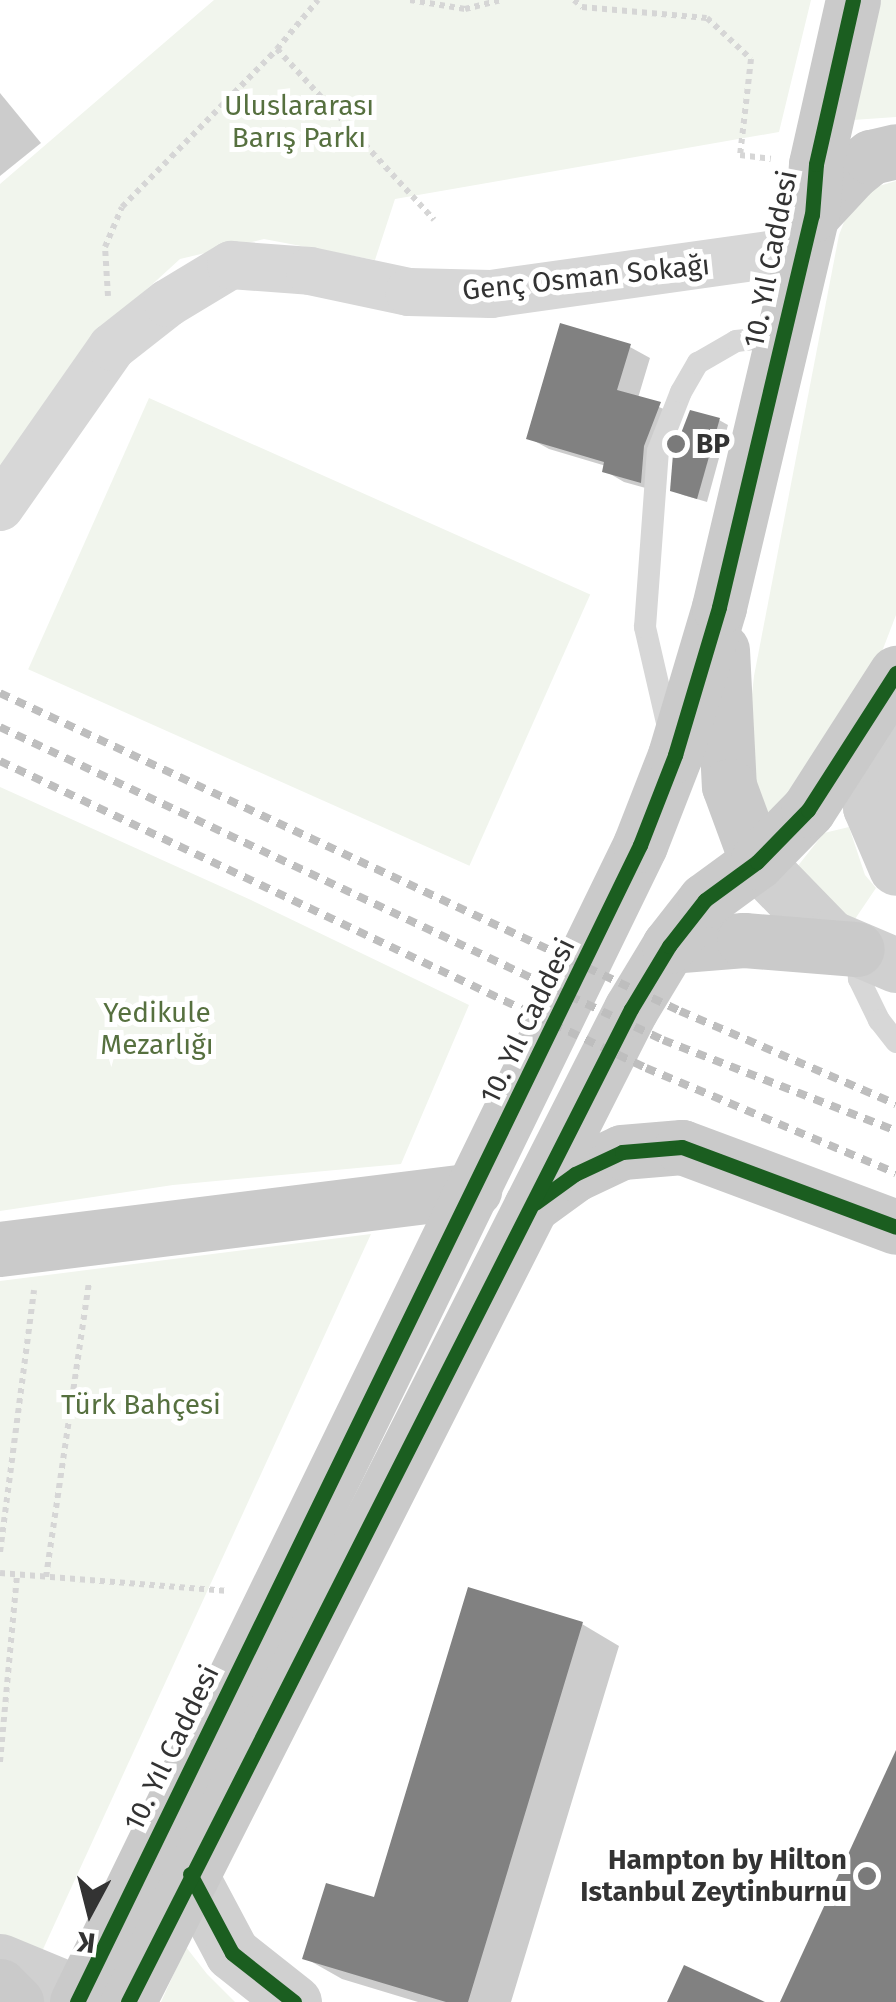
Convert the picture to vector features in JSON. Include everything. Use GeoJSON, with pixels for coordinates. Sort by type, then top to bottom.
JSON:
{"type":"FeatureCollection","features":[{"type":"Feature","properties":{"kind":"main road","name":"10. Yıl Caddesi"},"geometry":{"type":"LineString","coordinates":[[96,2000],[274,1597],[640,845],[675,755],[719,608],[807,232],[816,164],[854,0]]}},
{"type":"Feature","properties":{"kind":"main road"},"geometry":{"type":"LineString","coordinates":[[807,232],[850,173],[872,158],[896,151]]}},
{"type":"Feature","properties":{"kind":"main road"},"geometry":{"type":"LineString","coordinates":[[719,608],[729,786],[757,862],[805,915],[830,936],[876,957]]}},
{"type":"Feature","properties":{"kind":"main road"},"geometry":{"type":"LineString","coordinates":[[0,1961],[96,2000],[190,1874],[566,1130],[669,946],[705,900],[757,862],[808,810],[892,681]]}},
{"type":"Feature","properties":{"kind":"main road"},"geometry":{"type":"LineString","coordinates":[[892,681],[870,766],[870,808],[896,868]]}},
{"type":"Feature","properties":{"kind":"main road"},"geometry":{"type":"LineString","coordinates":[[669,946],[744,940],[876,957]]}},
{"type":"Feature","properties":{"kind":"main road"},"geometry":{"type":"LineString","coordinates":[[530,1206],[576,1174],[622,1152],[682,1148],[896,1227]]}},
{"type":"Feature","properties":{"kind":"main road"},"geometry":{"type":"LineString","coordinates":[[20,1246],[474,1190]]}},
{"type":"Feature","properties":{"kind":"main road"},"geometry":{"type":"LineString","coordinates":[[190,1874],[232,1953],[294,2002]]}},
{"type":"Feature","properties":{"kind":"main road"},"geometry":{"type":"LineString","coordinates":[[0,1986],[16,2002]]}},
{"type":"Feature","properties":{"kind":"street","name":"Genç Osman Sokağı"},"geometry":{"type":"LineString","coordinates":[[0,507],[112,347],[168,303],[232,265],[310,271],[409,292],[491,294],[807,232]]}},
{"type":"Feature","properties":{"kind":"lane"},"geometry":{"type":"LineString","coordinates":[[675,755],[644,627],[658,450],[681,392],[698,364],[736,341],[782,336]]}},
{"type":"Feature","properties":{"kind":"lane"},"geometry":{"type":"LineString","coordinates":[[876,957],[860,979],[890,1022],[896,1042]]}},
{"type":"Feature","properties":{"kind":"path"},"geometry":{"type":"LineString","coordinates":[[112,347],[105,247],[122,207],[276,49],[318,0]]}},
{"type":"Feature","properties":{"kind":"path"},"geometry":{"type":"LineString","coordinates":[[410,0],[465,9],[502,0]]}},
{"type":"Feature","properties":{"kind":"path"},"geometry":{"type":"LineString","coordinates":[[574,0],[582,7],[707,18],[751,59],[740,155]]}},
{"type":"Feature","properties":{"kind":"path"},"geometry":{"type":"LineString","coordinates":[[276,49],[434,220]]}},
{"type":"Feature","properties":{"kind":"path"},"geometry":{"type":"LineString","coordinates":[[46,1577],[96,1235]]}},
{"type":"Feature","properties":{"kind":"path"},"geometry":{"type":"LineString","coordinates":[[0,1552],[20,1246]]}},
{"type":"Feature","properties":{"kind":"path"},"geometry":{"type":"LineString","coordinates":[[0,1573],[274,1597]]}},
{"type":"Feature","properties":{"kind":"path"},"geometry":{"type":"LineString","coordinates":[[0,1762],[17,1574]]}},
{"type":"Feature","properties":{"kind":"green space","name":"Uluslararası Barış Parkı"},"geometry":{"type":"Polygon","coordinates":[[[214,0],[811,0],[779,132],[395,199],[375,260],[264,239],[180,259],[134,301],[0,474],[0,184],[214,0]]]}},
{"type":"Feature","properties":{"kind":"green space"},"geometry":{"type":"Polygon","coordinates":[[[881,0],[896,0],[896,117],[853,120],[881,0]]]}},
{"type":"Feature","properties":{"kind":"green space"},"geometry":{"type":"Polygon","coordinates":[[[896,181],[896,615],[878,662],[827,744],[766,819],[746,750],[754,676],[839,235],[846,217],[872,188],[896,181]]]}},
{"type":"Feature","properties":{"kind":"green space"},"geometry":{"type":"Polygon","coordinates":[[[149,398],[590,594],[469,866],[28,669],[149,398]]]}},
{"type":"Feature","properties":{"kind":"green space","name":"Yedikule Mezarlığı"},"geometry":{"type":"Polygon","coordinates":[[[0,787],[251,900],[469,1005],[401,1164],[173,1185],[0,1211],[0,787]]]}},
{"type":"Feature","properties":{"kind":"green space"},"geometry":{"type":"Polygon","coordinates":[[[849,827],[865,875],[876,888],[851,925],[789,877],[824,833],[849,827]]]}},
{"type":"Feature","properties":{"kind":"green space","name":"Türk Bahçesi"},"geometry":{"type":"Polygon","coordinates":[[[371,1234],[39,1958],[0,1942],[0,1281],[371,1234]]]}},
{"type":"Feature","properties":{"kind":"green space"},"geometry":{"type":"Polygon","coordinates":[[[186,1947],[207,1974],[235,2002],[161,2002],[186,1947]]]}},
{"type":"Feature","properties":{"kind":"building"},"geometry":{"type":"Polygon","coordinates":[[[560,323],[631,344],[617,390],[661,402],[644,446],[641,483],[602,472],[604,462],[526,439],[560,323]]]}},
{"type":"Feature","properties":{"kind":"building"},"geometry":{"type":"Polygon","coordinates":[[[690,410],[720,418],[697,499],[670,491],[673,454],[690,410]]]}},
{"type":"Feature","properties":{"kind":"building"},"geometry":{"type":"Polygon","coordinates":[[[468,1587],[583,1622],[468,2002],[446,2002],[302,1959],[326,1883],[374,1897],[468,1587]]]}},
{"type":"Feature","properties":{"kind":"building","name":"Hampton by Hilton Istanbul Zeytinburnu"},"geometry":{"type":"Polygon","coordinates":[[[896,1750],[896,2002],[780,2002],[896,1750]]]}},
{"type":"Feature","properties":{"kind":"building","name":"Hampton by Hilton Istanbul Zeytinburnu"},"geometry":{"type":"Polygon","coordinates":[[[684,1965],[765,2002],[667,2002],[684,1965]]]}},
{"type":"Feature","properties":{"kind":"railway"},"geometry":{"type":"LineString","coordinates":[[0,693],[680,1011],[896,1104]]}},
{"type":"Feature","properties":{"kind":"railway"},"geometry":{"type":"LineString","coordinates":[[0,727],[663,1040],[896,1131]]}},
{"type":"Feature","properties":{"kind":"railway"},"geometry":{"type":"LineString","coordinates":[[0,761],[646,1068],[896,1173]]}},
{"type":"Feature","properties":{"kind":"cycle path"},"geometry":{"type":"LineString","coordinates":[[77,2002],[640,845],[675,755],[719,607],[812,215],[816,164],[853,0]]}},
{"type":"Feature","properties":{"kind":"cycle path"},"geometry":{"type":"LineString","coordinates":[[128,2002],[631,1009],[669,946],[705,900],[757,862],[808,810],[896,673]]}},
{"type":"Feature","properties":{"kind":"cycle path"},"geometry":{"type":"LineString","coordinates":[[535,1203],[575,1174],[622,1152],[682,1147],[896,1227]]}},
{"type":"Feature","properties":{"kind":"cycle path"},"geometry":{"type":"LineString","coordinates":[[190,1874],[232,1953],[294,2002]]}},
{"type":"Feature","properties":{"kind":"place","name":"BP"},"geometry":{"type":"Point","coordinates":[676,444]}},
{"type":"Feature","properties":{"kind":"place","name":"Hampton by Hilton Istanbul Zeytinburnu"},"geometry":{"type":"Point","coordinates":[867,1876]}}]}
